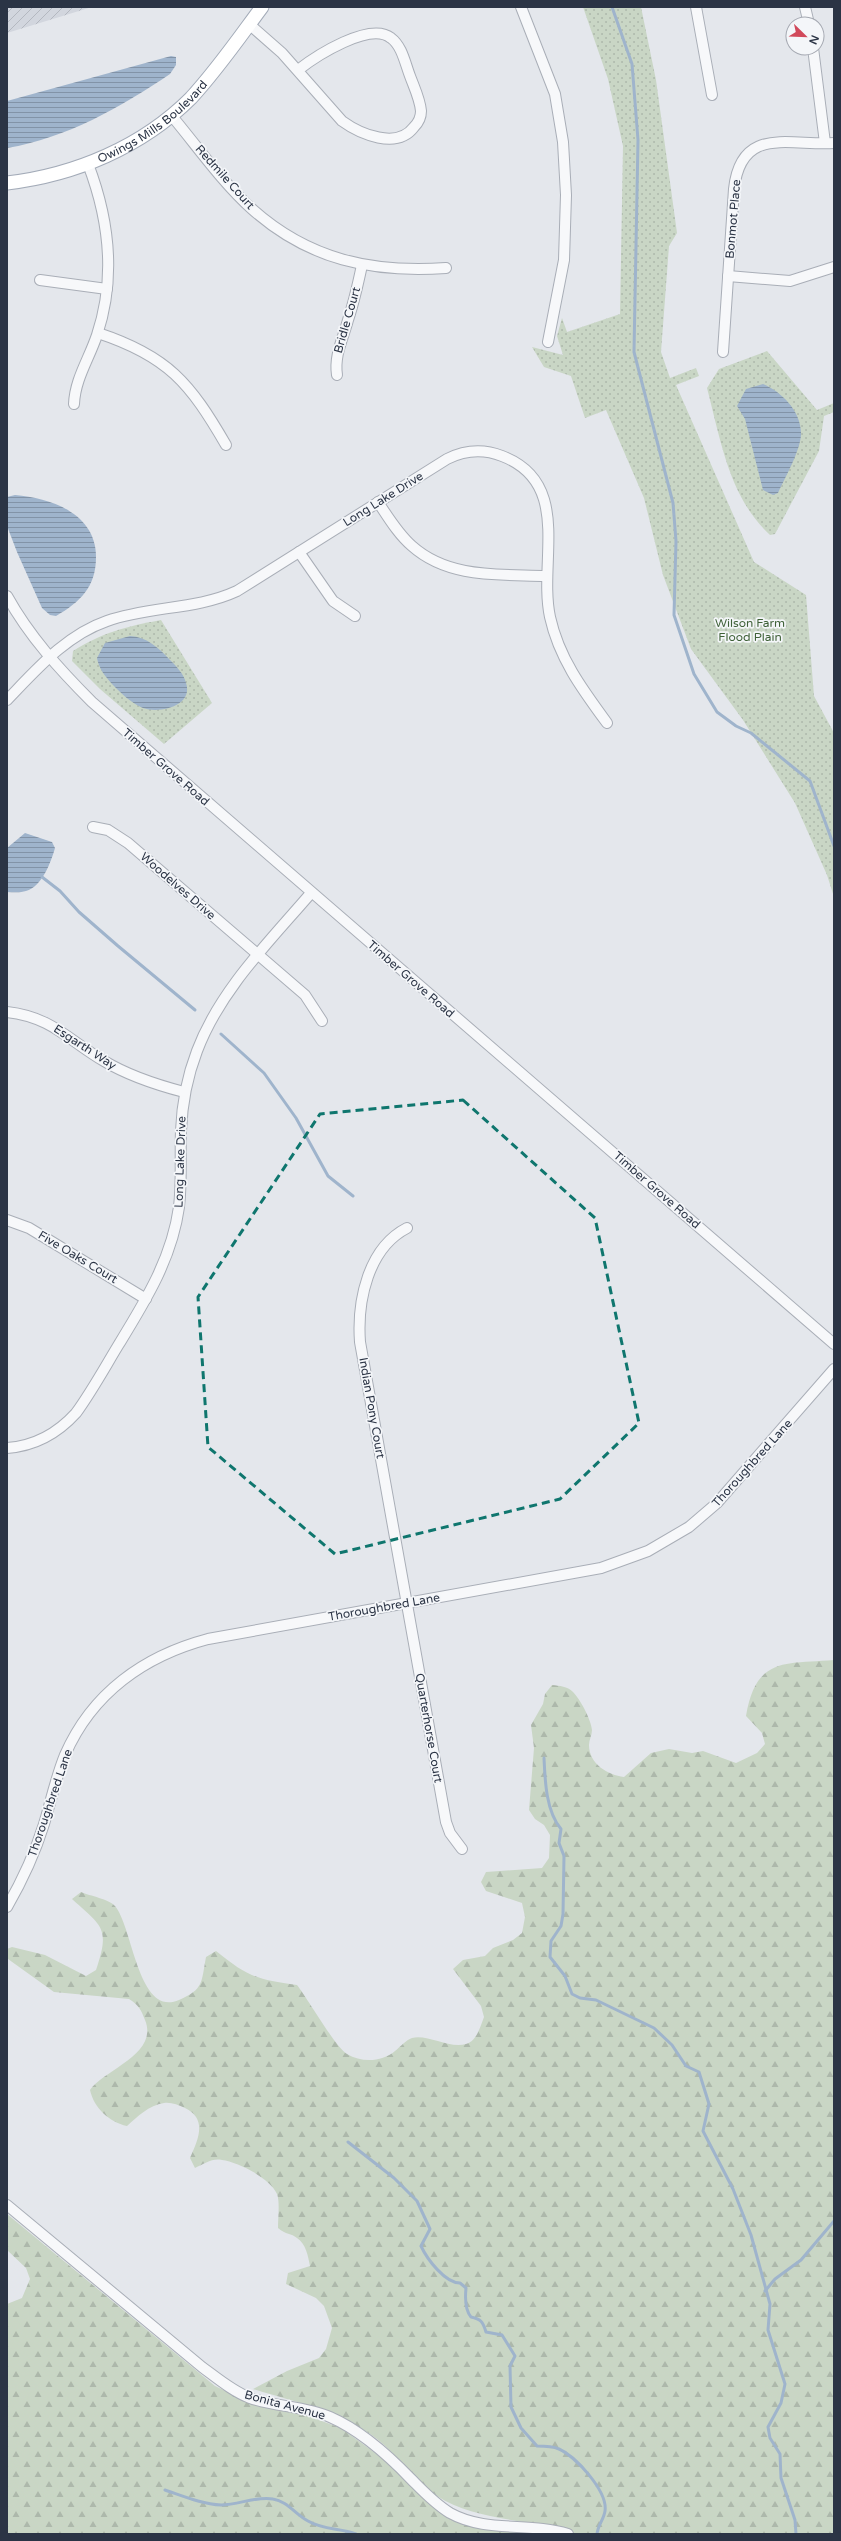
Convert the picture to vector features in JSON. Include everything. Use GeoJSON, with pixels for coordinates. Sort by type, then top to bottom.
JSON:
{"type":"FeatureCollection","features":[{"type":"Feature","properties":{"kind":"main road","name":"Owings Mills Boulevard"},"geometry":{"type":"LineString","coordinates":[[7,183],[60,173],[88,164],[134,141],[171,115],[208,78],[262,7]]}},
{"type":"Feature","properties":{"kind":"street"},"geometry":{"type":"LineString","coordinates":[[521,7],[555,94],[563,142],[566,195],[564,260],[548,342]]}},
{"type":"Feature","properties":{"kind":"street"},"geometry":{"type":"LineString","coordinates":[[696,7],[712,95]]}},
{"type":"Feature","properties":{"kind":"street"},"geometry":{"type":"LineString","coordinates":[[249,24],[271,41],[342,121],[361,132],[378,137],[396,138],[411,131],[419,118],[419,102],[406,64],[400,49],[390,36],[372,33],[362,36],[330,48],[298,70]]}},
{"type":"Feature","properties":{"kind":"street"},"geometry":{"type":"LineString","coordinates":[[814,56],[829,143]]}},
{"type":"Feature","properties":{"kind":"street","name":"Redmile Court"},"geometry":{"type":"LineString","coordinates":[[171,115],[238,194],[269,223],[285,234],[315,250],[362,265],[390,270],[446,268]]}},
{"type":"Feature","properties":{"kind":"street","name":"Bonmot Place"},"geometry":{"type":"LineString","coordinates":[[723,352],[734,188],[739,166],[756,147],[766,143],[782,141],[829,143]]}},
{"type":"Feature","properties":{"kind":"street"},"geometry":{"type":"LineString","coordinates":[[74,404],[75,387],[98,333],[107,289],[108,253],[104,216],[88,164]]}},
{"type":"Feature","properties":{"kind":"street","name":"Bridle Court"},"geometry":{"type":"LineString","coordinates":[[337,375],[336,366],[339,344],[350,316],[362,265]]}},
{"type":"Feature","properties":{"kind":"street"},"geometry":{"type":"LineString","coordinates":[[728,276],[790,281],[834,267]]}},
{"type":"Feature","properties":{"kind":"street"},"geometry":{"type":"LineString","coordinates":[[40,280],[107,289]]}},
{"type":"Feature","properties":{"kind":"street"},"geometry":{"type":"LineString","coordinates":[[98,333],[135,346],[173,371],[196,396],[226,445]]}},
{"type":"Feature","properties":{"kind":"street","name":"Long Lake Drive"},"geometry":{"type":"LineString","coordinates":[[7,700],[50,658],[78,635],[106,621],[221,598],[237,591],[457,454],[475,451],[508,458],[529,472],[544,495],[549,526],[546,576],[550,616],[569,670],[607,722]]}},
{"type":"Feature","properties":{"kind":"street"},"geometry":{"type":"LineString","coordinates":[[378,502],[411,546],[440,564],[476,573],[546,576]]}},
{"type":"Feature","properties":{"kind":"street"},"geometry":{"type":"LineString","coordinates":[[299,552],[333,601],[355,616]]}},
{"type":"Feature","properties":{"kind":"street","name":"Timber Grove Road"},"geometry":{"type":"LineString","coordinates":[[7,596],[27,629],[50,658],[92,702],[834,1344]]}},
{"type":"Feature","properties":{"kind":"street","name":"Woodelves Drive"},"geometry":{"type":"LineString","coordinates":[[92,827],[108,830],[128,843],[305,995],[322,1021]]}},
{"type":"Feature","properties":{"kind":"street","name":"Long Lake Drive"},"geometry":{"type":"LineString","coordinates":[[7,1448],[36,1443],[66,1424],[76,1413],[146,1299],[165,1262],[177,1221],[180,1191],[181,1132],[184,1092],[196,1052],[210,1020],[237,980],[311,893]]}},
{"type":"Feature","properties":{"kind":"street","name":"Esgarth Way"},"geometry":{"type":"LineString","coordinates":[[7,1012],[38,1018],[56,1027],[85,1050],[123,1072],[162,1087],[184,1092]]}},
{"type":"Feature","properties":{"kind":"street","name":"Five Oaks Court"},"geometry":{"type":"LineString","coordinates":[[7,1220],[29,1228],[146,1299]]}},
{"type":"Feature","properties":{"kind":"street","name":"Indian Pony Court"},"geometry":{"type":"LineString","coordinates":[[406,1228],[389,1239],[372,1268],[361,1302],[359,1328],[364,1370],[407,1603]]}},
{"type":"Feature","properties":{"kind":"street","name":"Thoroughbred Lane"},"geometry":{"type":"LineString","coordinates":[[7,1907],[37,1846],[65,1756],[76,1734],[105,1695],[142,1665],[186,1645],[601,1568],[627,1560],[666,1541],[717,1503],[834,1369]]}},
{"type":"Feature","properties":{"kind":"street","name":"Quarterhorse Court"},"geometry":{"type":"LineString","coordinates":[[407,1603],[446,1822],[450,1833],[462,1849]]}},
{"type":"Feature","properties":{"kind":"street","name":"Bonita Avenue"},"geometry":{"type":"LineString","coordinates":[[7,2205],[202,2367],[232,2389],[265,2402],[316,2412],[346,2426],[377,2448],[439,2505],[460,2518],[485,2525],[525,2526],[568,2534]]}},
{"type":"Feature","properties":{"kind":"highlighted area"},"geometry":{"type":"Polygon","coordinates":[[[463,1100],[595,1218],[639,1423],[560,1499],[335,1554],[208,1447],[198,1297],[320,1114],[463,1100]]]}},
{"type":"Feature","properties":{"kind":"shaded area"},"geometry":{"type":"Polygon","coordinates":[[[7,7],[92,7],[7,33],[7,7]]]}},
{"type":"Feature","properties":{"kind":"green space","name":"Wilson Farm Flood Plain"},"geometry":{"type":"Polygon","coordinates":[[[583,7],[641,7],[656,80],[677,233],[669,246],[661,352],[670,378],[696,368],[699,376],[676,385],[754,562],[806,595],[814,696],[834,733],[834,897],[827,875],[795,803],[743,720],[691,649],[663,575],[644,498],[606,410],[585,418],[571,376],[544,367],[532,347],[563,355],[557,336],[562,318],[567,332],[620,314],[623,146],[608,79],[583,7]]]}},
{"type":"Feature","properties":{"kind":"green space"},"geometry":{"type":"Polygon","coordinates":[[[767,351],[817,410],[834,403],[834,412],[824,416],[819,451],[775,534],[770,535],[756,520],[736,486],[722,448],[707,388],[719,369],[767,351]]]}},
{"type":"Feature","properties":{"kind":"green space"},"geometry":{"type":"Polygon","coordinates":[[[161,620],[212,703],[164,744],[100,689],[72,661],[73,651],[94,639],[115,631],[161,620]]]}},
{"type":"Feature","properties":{"kind":"green space"},"geometry":{"type":"Polygon","coordinates":[[[834,1660],[834,2534],[577,2534],[541,2525],[486,2515],[452,2504],[428,2490],[377,2439],[349,2422],[301,2403],[253,2389],[287,2371],[319,2358],[326,2349],[332,2328],[324,2306],[316,2298],[286,2284],[288,2273],[310,2266],[303,2244],[295,2236],[278,2228],[279,2206],[277,2194],[268,2182],[261,2177],[245,2167],[229,2161],[215,2160],[195,2168],[190,2158],[198,2137],[199,2124],[197,2118],[185,2108],[169,2103],[159,2104],[144,2112],[127,2126],[108,2118],[95,2103],[90,2090],[97,2082],[138,2052],[144,2042],[147,2032],[145,2020],[141,2011],[135,2003],[129,1999],[54,1992],[8,1959],[7,1949],[12,1947],[45,1955],[86,1976],[96,1970],[103,1945],[103,1936],[97,1923],[72,1899],[81,1892],[104,1900],[115,1906],[127,1932],[138,1968],[145,1984],[154,1996],[165,2002],[179,2000],[197,1988],[202,1979],[206,1957],[216,1951],[236,1966],[253,1976],[297,1985],[336,2043],[342,2050],[353,2057],[365,2060],[378,2059],[390,2055],[405,2042],[412,2038],[418,2037],[453,2045],[466,2044],[475,2037],[484,2017],[481,2006],[453,1969],[463,1960],[485,1956],[493,1948],[513,1940],[522,1933],[525,1917],[522,1903],[486,1891],[481,1882],[486,1872],[542,1868],[549,1858],[550,1835],[544,1825],[535,1819],[529,1810],[534,1748],[531,1725],[543,1704],[545,1694],[552,1685],[571,1690],[582,1704],[592,1730],[589,1745],[592,1758],[606,1771],[624,1777],[651,1753],[669,1749],[692,1753],[703,1751],[736,1763],[757,1753],[765,1744],[762,1733],[746,1716],[751,1697],[757,1683],[765,1673],[775,1667],[787,1664],[834,1660]]]}},
{"type":"Feature","properties":{"kind":"green space"},"geometry":{"type":"Polygon","coordinates":[[[7,2214],[215,2386],[257,2406],[305,2415],[341,2428],[382,2458],[438,2510],[485,2529],[537,2534],[7,2534],[7,2304],[22,2298],[30,2279],[26,2268],[7,2250],[7,2214]]]}},
{"type":"Feature","properties":{"kind":"water"},"geometry":{"type":"Polygon","coordinates":[[[171,56],[176,57],[176,65],[170,74],[113,109],[93,120],[51,137],[7,148],[7,101],[171,56]]]}},
{"type":"Feature","properties":{"kind":"water"},"geometry":{"type":"Polygon","coordinates":[[[763,384],[777,392],[790,404],[798,418],[801,435],[798,449],[788,472],[778,493],[773,495],[763,490],[745,419],[737,406],[746,389],[763,384]]]}},
{"type":"Feature","properties":{"kind":"water"},"geometry":{"type":"Polygon","coordinates":[[[15,495],[43,500],[69,511],[80,519],[89,530],[94,542],[96,557],[95,568],[90,585],[79,599],[65,611],[56,616],[50,615],[42,608],[7,526],[7,497],[15,495]]]}},
{"type":"Feature","properties":{"kind":"water"},"geometry":{"type":"Polygon","coordinates":[[[130,636],[142,638],[152,644],[162,651],[180,670],[184,676],[187,691],[185,697],[180,703],[166,709],[150,710],[143,708],[134,704],[127,698],[105,675],[99,666],[97,658],[105,643],[130,636]]]}},
{"type":"Feature","properties":{"kind":"water"},"geometry":{"type":"Polygon","coordinates":[[[25,833],[52,842],[55,848],[48,867],[37,885],[24,892],[7,892],[7,848],[25,833]]]}},
{"type":"Feature","properties":{"kind":"waterway"},"geometry":{"type":"LineString","coordinates":[[612,7],[632,64],[638,140],[634,352],[673,503],[676,541],[674,615],[694,674],[717,712],[736,726],[751,733],[810,781],[834,846]]}},
{"type":"Feature","properties":{"kind":"waterway"},"geometry":{"type":"LineString","coordinates":[[42,877],[60,891],[79,912],[118,946],[195,1010]]}},
{"type":"Feature","properties":{"kind":"waterway"},"geometry":{"type":"LineString","coordinates":[[221,1034],[264,1073],[296,1118],[328,1176],[353,1196]]}},
{"type":"Feature","properties":{"kind":"waterway"},"geometry":{"type":"LineString","coordinates":[[544,1758],[549,1805],[552,1814],[561,1829],[559,1843],[564,1856],[563,1914],[561,1926],[551,1941],[550,1957],[565,1976],[572,1994],[580,1998],[596,2000],[654,2028],[672,2045],[686,2066],[699,2072],[709,2104],[703,2131],[733,2189],[751,2235],[770,2304],[768,2330],[785,2384],[781,2403],[768,2427],[770,2438],[780,2454],[781,2478],[795,2520],[796,2534]]}},
{"type":"Feature","properties":{"kind":"waterway"},"geometry":{"type":"LineString","coordinates":[[348,2142],[394,2178],[417,2201],[430,2229],[421,2246],[443,2275],[454,2282],[460,2283],[466,2288],[467,2307],[471,2317],[481,2322],[486,2332],[502,2335],[515,2356],[510,2366],[511,2407],[521,2428],[537,2446],[548,2446],[566,2453],[581,2466],[596,2484],[605,2503],[605,2511],[597,2534]]}},
{"type":"Feature","properties":{"kind":"waterway"},"geometry":{"type":"LineString","coordinates":[[765,2291],[775,2279],[801,2260],[834,2221]]}},
{"type":"Feature","properties":{"kind":"waterway"},"geometry":{"type":"LineString","coordinates":[[165,2490],[200,2501],[221,2505],[266,2498],[278,2500],[314,2524],[356,2534]]}}]}
